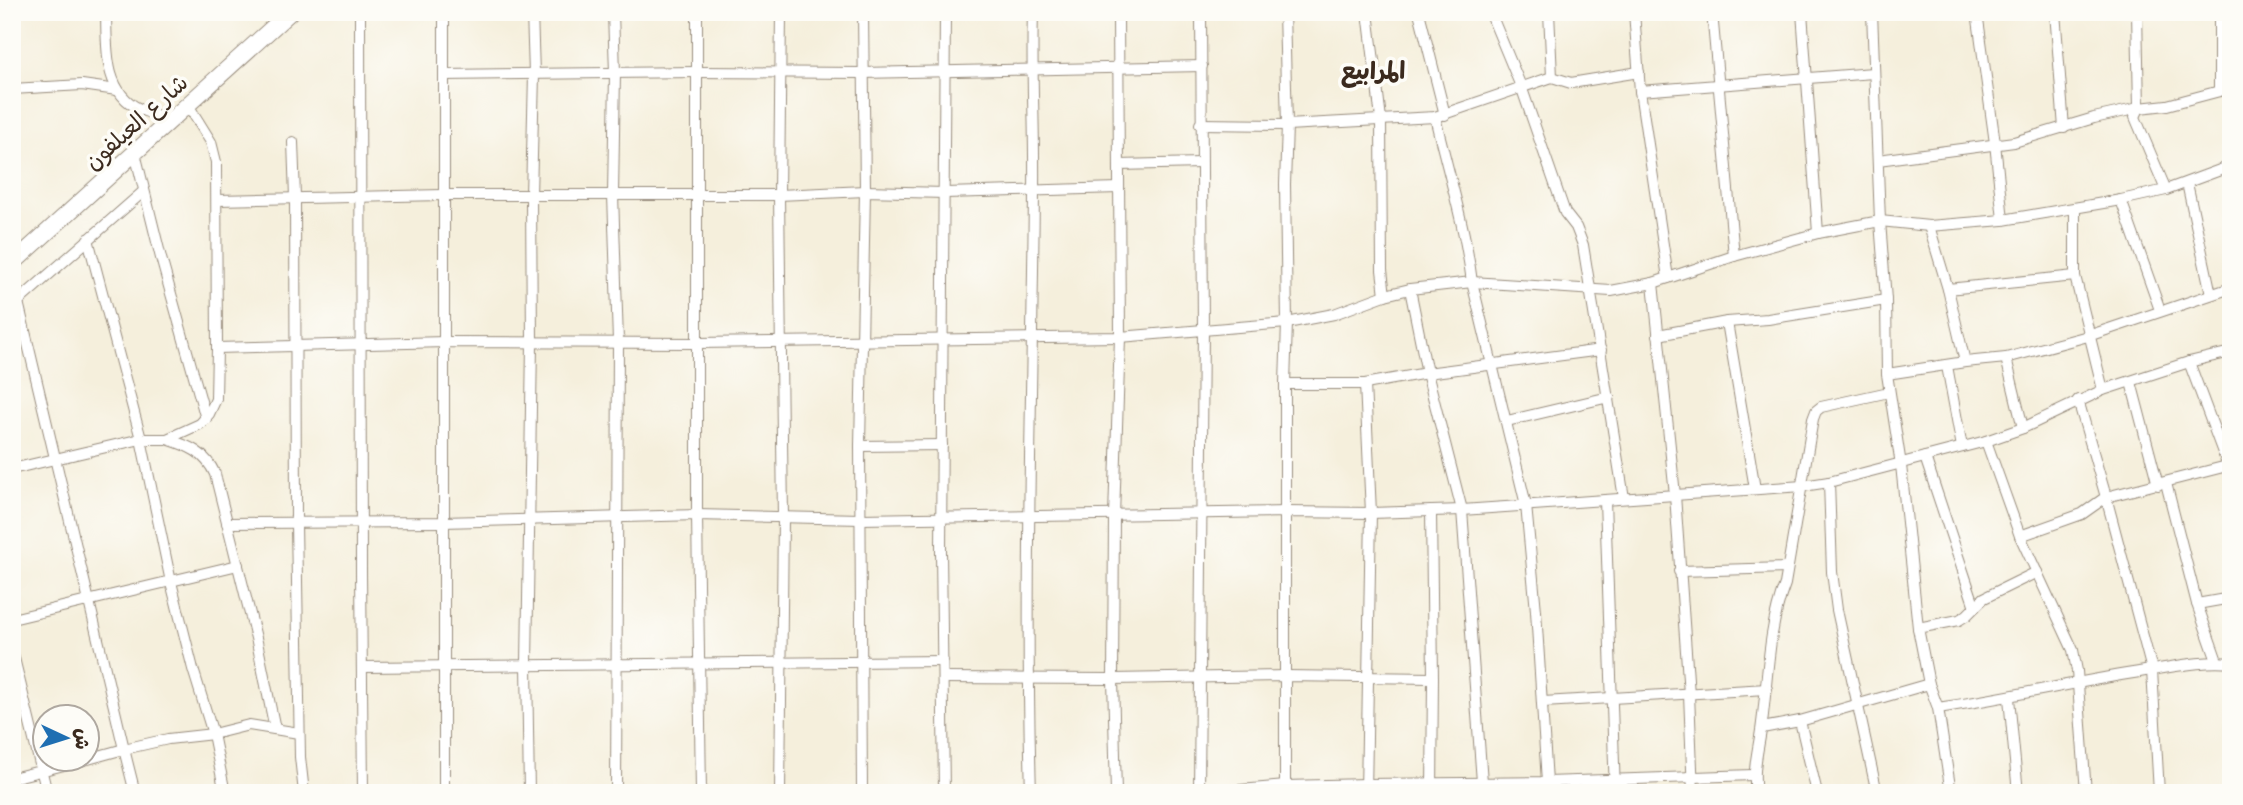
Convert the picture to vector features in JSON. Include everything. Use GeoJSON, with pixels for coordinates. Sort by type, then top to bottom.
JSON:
{"type":"FeatureCollection","features":[{"type":"Feature","properties":{"kind":"highway","name":"شارع العيلفون"},"geometry":{"type":"LineString","coordinates":[[12,264],[290,12]]}},
{"type":"Feature","properties":{"kind":"street"},"geometry":{"type":"LineString","coordinates":[[106,12],[107,60],[117,90],[138,109],[171,120]]}},
{"type":"Feature","properties":{"kind":"street"},"geometry":{"type":"LineString","coordinates":[[360,12],[363,793]]}},
{"type":"Feature","properties":{"kind":"street"},"geometry":{"type":"LineString","coordinates":[[444,12],[444,793]]}},
{"type":"Feature","properties":{"kind":"street"},"geometry":{"type":"LineString","coordinates":[[529,793],[527,664],[533,12]]}},
{"type":"Feature","properties":{"kind":"street"},"geometry":{"type":"LineString","coordinates":[[613,12],[613,195],[618,341],[616,793]]}},
{"type":"Feature","properties":{"kind":"street"},"geometry":{"type":"LineString","coordinates":[[697,12],[697,515],[701,793]]}},
{"type":"Feature","properties":{"kind":"street"},"geometry":{"type":"LineString","coordinates":[[780,793],[783,518],[779,195],[781,12]]}},
{"type":"Feature","properties":{"kind":"street"},"geometry":{"type":"LineString","coordinates":[[862,793],[860,446],[865,191],[863,12]]}},
{"type":"Feature","properties":{"kind":"street"},"geometry":{"type":"LineString","coordinates":[[944,793],[942,445],[945,12]]}},
{"type":"Feature","properties":{"kind":"street"},"geometry":{"type":"LineString","coordinates":[[1031,793],[1029,678],[1033,12]]}},
{"type":"Feature","properties":{"kind":"street"},"geometry":{"type":"LineString","coordinates":[[1116,793],[1113,679],[1114,516],[1120,337],[1118,12]]}},
{"type":"Feature","properties":{"kind":"street"},"geometry":{"type":"LineString","coordinates":[[1199,793],[1203,329],[1201,12]]}},
{"type":"Feature","properties":{"kind":"street"},"geometry":{"type":"LineString","coordinates":[[1284,12],[1287,125],[1286,790]]}},
{"type":"Feature","properties":{"kind":"street"},"geometry":{"type":"LineString","coordinates":[[1368,12],[1381,119],[1382,270],[1385,295]]}},
{"type":"Feature","properties":{"kind":"street"},"geometry":{"type":"LineString","coordinates":[[1419,12],[1468,247],[1472,282],[1526,505],[1547,782]]}},
{"type":"Feature","properties":{"kind":"street"},"geometry":{"type":"LineString","coordinates":[[1490,12],[1522,89],[1565,213],[1576,227],[1583,245],[1624,498]]}},
{"type":"Feature","properties":{"kind":"street"},"geometry":{"type":"LineString","coordinates":[[1549,12],[1552,78]]}},
{"type":"Feature","properties":{"kind":"street"},"geometry":{"type":"LineString","coordinates":[[1634,12],[1640,91],[1668,278]]}},
{"type":"Feature","properties":{"kind":"street"},"geometry":{"type":"LineString","coordinates":[[1712,12],[1734,256]]}},
{"type":"Feature","properties":{"kind":"street"},"geometry":{"type":"LineString","coordinates":[[1802,12],[1818,233]]}},
{"type":"Feature","properties":{"kind":"street"},"geometry":{"type":"LineString","coordinates":[[1872,12],[1887,374],[1901,464],[1918,628],[1929,684],[1938,708],[1951,793]]}},
{"type":"Feature","properties":{"kind":"street"},"geometry":{"type":"LineString","coordinates":[[1977,12],[2003,220]]}},
{"type":"Feature","properties":{"kind":"street"},"geometry":{"type":"LineString","coordinates":[[2055,12],[2064,128]]}},
{"type":"Feature","properties":{"kind":"street"},"geometry":{"type":"LineString","coordinates":[[2137,12],[2139,108],[2135,117],[2166,190]]}},
{"type":"Feature","properties":{"kind":"street"},"geometry":{"type":"LineString","coordinates":[[2219,12],[2219,91]]}},
{"type":"Feature","properties":{"kind":"street"},"geometry":{"type":"LineString","coordinates":[[443,75],[862,73],[1202,66]]}},
{"type":"Feature","properties":{"kind":"street"},"geometry":{"type":"LineString","coordinates":[[1200,124],[1287,125],[1440,116],[1552,78],[1571,83],[1639,72]]}},
{"type":"Feature","properties":{"kind":"street"},"geometry":{"type":"LineString","coordinates":[[1640,91],[1873,73]]}},
{"type":"Feature","properties":{"kind":"street"},"geometry":{"type":"LineString","coordinates":[[12,89],[82,85],[117,90]]}},
{"type":"Feature","properties":{"kind":"street"},"geometry":{"type":"LineString","coordinates":[[1878,160],[2014,142],[2094,118],[2167,105],[2231,88]]}},
{"type":"Feature","properties":{"kind":"street"},"geometry":{"type":"LineString","coordinates":[[167,439],[206,419],[216,399],[217,200],[214,149],[188,105]]}},
{"type":"Feature","properties":{"kind":"street"},"geometry":{"type":"LineString","coordinates":[[293,142],[299,733],[304,793]]}},
{"type":"Feature","properties":{"kind":"street"},"geometry":{"type":"LineString","coordinates":[[135,153],[206,419]]}},
{"type":"Feature","properties":{"kind":"street"},"geometry":{"type":"LineString","coordinates":[[1119,166],[1202,163]]}},
{"type":"Feature","properties":{"kind":"street"},"geometry":{"type":"LineString","coordinates":[[217,348],[445,342],[697,343],[1120,337],[1287,323],[1334,314],[1385,295],[1410,289],[1472,282],[1611,291],[1653,283],[1734,256],[1818,233],[1880,221],[1929,226],[2003,220],[2166,190],[2231,166]]}},
{"type":"Feature","properties":{"kind":"street"},"geometry":{"type":"LineString","coordinates":[[2186,183],[2211,294]]}},
{"type":"Feature","properties":{"kind":"street"},"geometry":{"type":"LineString","coordinates":[[217,200],[443,195],[1034,192],[1119,188]]}},
{"type":"Feature","properties":{"kind":"street"},"geometry":{"type":"LineString","coordinates":[[135,793],[56,460],[15,304],[144,191]]}},
{"type":"Feature","properties":{"kind":"street"},"geometry":{"type":"LineString","coordinates":[[2121,200],[2161,310]]}},
{"type":"Feature","properties":{"kind":"street"},"geometry":{"type":"LineString","coordinates":[[2075,208],[2076,276],[2088,336],[2103,390]]}},
{"type":"Feature","properties":{"kind":"street"},"geometry":{"type":"LineString","coordinates":[[1929,226],[1948,289],[1965,362]]}},
{"type":"Feature","properties":{"kind":"street"},"geometry":{"type":"LineString","coordinates":[[88,239],[141,439],[171,582],[213,734],[225,793]]}},
{"type":"Feature","properties":{"kind":"street"},"geometry":{"type":"LineString","coordinates":[[1948,289],[2076,276]]}},
{"type":"Feature","properties":{"kind":"street"},"geometry":{"type":"LineString","coordinates":[[1653,283],[1675,495],[1693,793]]}},
{"type":"Feature","properties":{"kind":"street"},"geometry":{"type":"LineString","coordinates":[[1887,374],[2006,358],[2088,336],[2231,288]]}},
{"type":"Feature","properties":{"kind":"street"},"geometry":{"type":"LineString","coordinates":[[1410,289],[1427,373],[1462,510],[1482,782]]}},
{"type":"Feature","properties":{"kind":"street"},"geometry":{"type":"LineString","coordinates":[[1658,335],[1727,322],[1768,319],[1886,300]]}},
{"type":"Feature","properties":{"kind":"street"},"geometry":{"type":"LineString","coordinates":[[1727,322],[1755,489]]}},
{"type":"Feature","properties":{"kind":"street"},"geometry":{"type":"LineString","coordinates":[[1285,384],[1365,384],[1601,350]]}},
{"type":"Feature","properties":{"kind":"street"},"geometry":{"type":"LineString","coordinates":[[227,523],[443,522],[697,515],[861,519],[1371,513],[1462,510],[1803,486],[1829,482],[1986,441],[2023,428],[2103,390],[2189,362],[2231,352]]}},
{"type":"Feature","properties":{"kind":"street"},"geometry":{"type":"LineString","coordinates":[[2006,358],[2023,428]]}},
{"type":"Feature","properties":{"kind":"street"},"geometry":{"type":"LineString","coordinates":[[2020,536],[2082,514],[2106,497],[2230,466],[2189,362]]}},
{"type":"Feature","properties":{"kind":"street"},"geometry":{"type":"LineString","coordinates":[[1947,366],[1962,447]]}},
{"type":"Feature","properties":{"kind":"street"},"geometry":{"type":"LineString","coordinates":[[2132,382],[2197,604],[2217,662]]}},
{"type":"Feature","properties":{"kind":"street"},"geometry":{"type":"LineString","coordinates":[[1365,384],[1371,513],[1366,788]]}},
{"type":"Feature","properties":{"kind":"street"},"geometry":{"type":"LineString","coordinates":[[1756,793],[1753,775],[1762,728],[1776,610],[1785,584],[1812,421],[1821,407],[1889,391]]}},
{"type":"Feature","properties":{"kind":"street"},"geometry":{"type":"LineString","coordinates":[[1507,421],[1609,397]]}},
{"type":"Feature","properties":{"kind":"street"},"geometry":{"type":"LineString","coordinates":[[2078,400],[2152,670],[2158,793]]}},
{"type":"Feature","properties":{"kind":"street"},"geometry":{"type":"LineString","coordinates":[[12,469],[141,439],[167,439],[195,449],[211,464],[222,495],[275,729]]}},
{"type":"Feature","properties":{"kind":"street"},"geometry":{"type":"LineString","coordinates":[[1986,441],[2020,536],[2073,650],[2086,793]]}},
{"type":"Feature","properties":{"kind":"street"},"geometry":{"type":"LineString","coordinates":[[860,446],[942,445]]}},
{"type":"Feature","properties":{"kind":"street"},"geometry":{"type":"LineString","coordinates":[[1925,457],[1975,607]]}},
{"type":"Feature","properties":{"kind":"street"},"geometry":{"type":"LineString","coordinates":[[1829,482],[1832,572],[1837,610],[1877,793]]}},
{"type":"Feature","properties":{"kind":"street"},"geometry":{"type":"LineString","coordinates":[[1605,500],[1615,793]]}},
{"type":"Feature","properties":{"kind":"street"},"geometry":{"type":"LineString","coordinates":[[1431,511],[1432,788]]}},
{"type":"Feature","properties":{"kind":"street"},"geometry":{"type":"LineString","coordinates":[[12,619],[238,565]]}},
{"type":"Feature","properties":{"kind":"street"},"geometry":{"type":"LineString","coordinates":[[1679,571],[1787,568]]}},
{"type":"Feature","properties":{"kind":"street"},"geometry":{"type":"LineString","coordinates":[[1918,628],[1959,620],[1984,598],[2037,572]]}},
{"type":"Feature","properties":{"kind":"street"},"geometry":{"type":"LineString","coordinates":[[2197,604],[2231,598]]}},
{"type":"Feature","properties":{"kind":"street"},"geometry":{"type":"LineString","coordinates":[[12,650],[32,733]]}},
{"type":"Feature","properties":{"kind":"street"},"geometry":{"type":"LineString","coordinates":[[362,667],[943,662]]}},
{"type":"Feature","properties":{"kind":"street"},"geometry":{"type":"LineString","coordinates":[[1938,708],[2009,698],[2078,682],[2152,670],[2217,662],[2231,663]]}},
{"type":"Feature","properties":{"kind":"street"},"geometry":{"type":"LineString","coordinates":[[943,678],[1433,678]]}},
{"type":"Feature","properties":{"kind":"street"},"geometry":{"type":"LineString","coordinates":[[1762,728],[1800,721],[1929,684]]}},
{"type":"Feature","properties":{"kind":"street"},"geometry":{"type":"LineString","coordinates":[[1543,702],[1767,689]]}},
{"type":"Feature","properties":{"kind":"street"},"geometry":{"type":"LineString","coordinates":[[2009,698],[2018,793]]}},
{"type":"Feature","properties":{"kind":"street"},"geometry":{"type":"LineString","coordinates":[[1800,721],[1817,793]]}},
{"type":"Feature","properties":{"kind":"street"},"geometry":{"type":"LineString","coordinates":[[102,755],[168,739],[213,734],[249,725],[299,733]]}},
{"type":"Feature","properties":{"kind":"street"},"geometry":{"type":"LineString","coordinates":[[12,778],[32,773]]}},
{"type":"Feature","properties":{"kind":"street"},"geometry":{"type":"LineString","coordinates":[[42,774],[47,793]]}},
{"type":"Feature","properties":{"kind":"street"},"geometry":{"type":"LineString","coordinates":[[1206,793],[1432,788],[1482,782],[1502,788],[1547,782],[1753,775]]}},
{"type":"Feature","properties":{"kind":"district","name":"المرابيع"},"geometry":{"type":"Point","coordinates":[1373,71]}}]}
